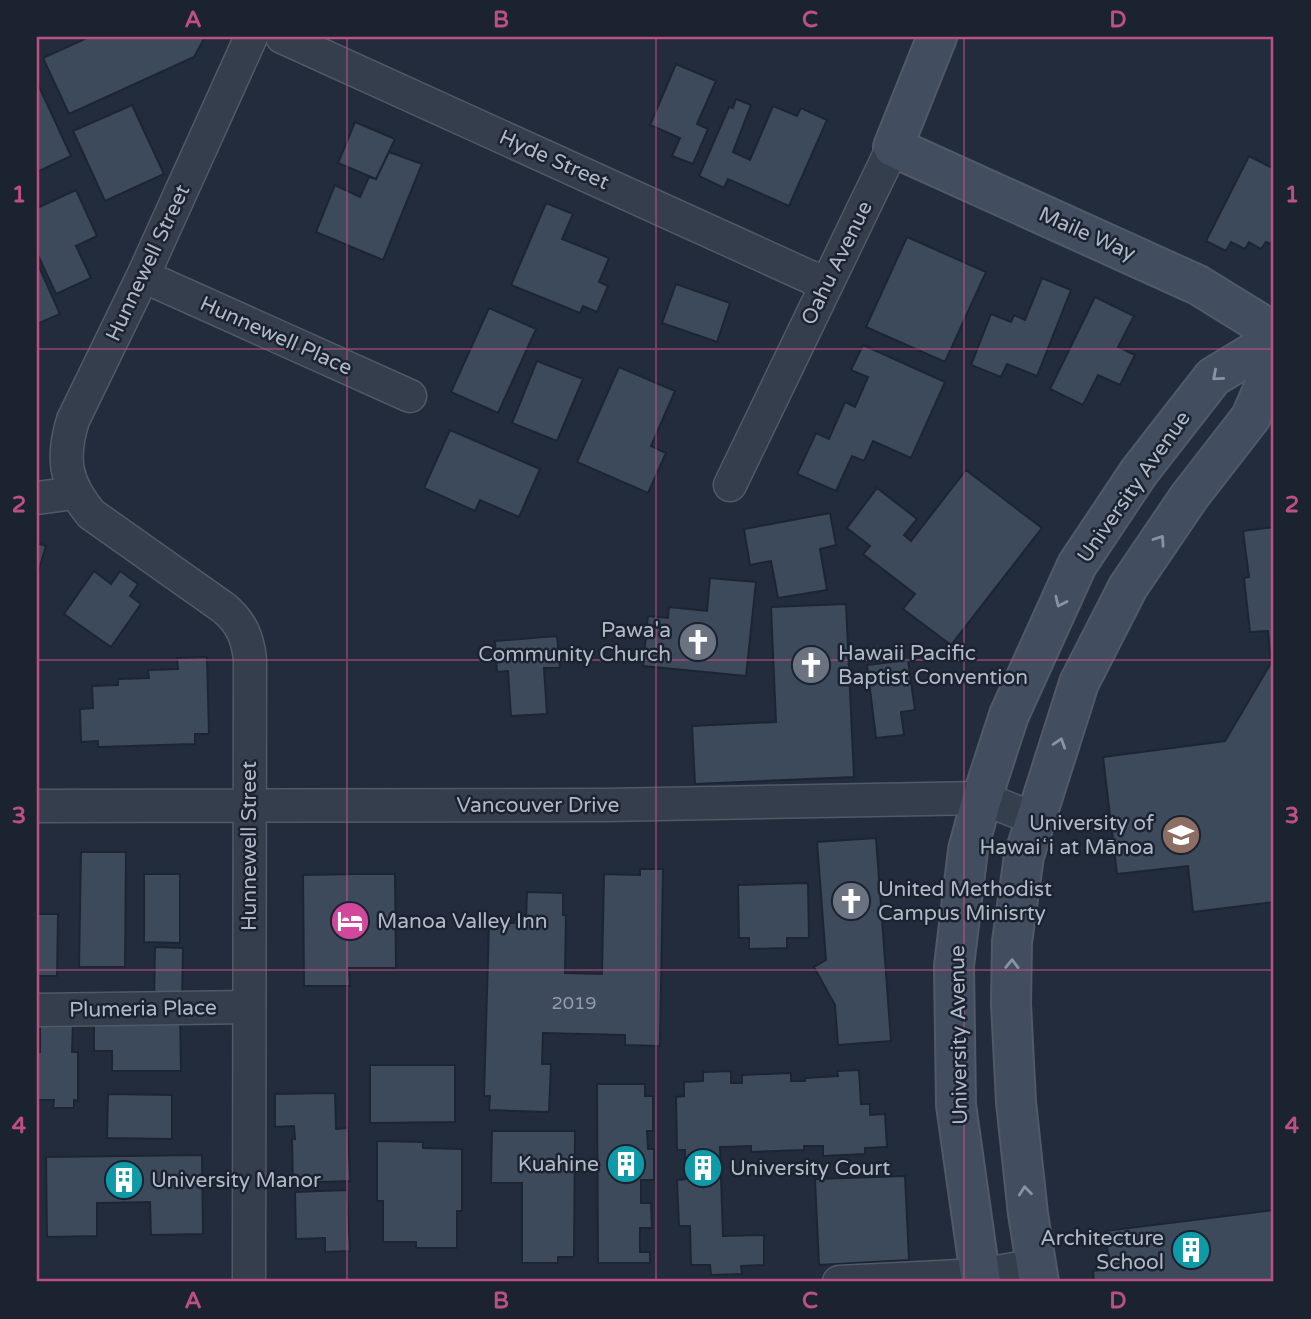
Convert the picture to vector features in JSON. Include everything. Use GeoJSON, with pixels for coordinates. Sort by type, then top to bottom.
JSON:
{"type":"FeatureCollection","features":[{"type":"Feature","properties":{"kind":"main road","name":"Oahu Avenue"},"geometry":{"type":"LineString","coordinates":[[893,147],[937,37]]}},
{"type":"Feature","properties":{"kind":"main road","name":"Maile Way"},"geometry":{"type":"LineString","coordinates":[[893,147],[1198,285],[1274,332]]}},
{"type":"Feature","properties":{"kind":"main road","name":"University Avenue"},"geometry":{"type":"LineString","coordinates":[[980,1279],[956,1105],[954,966],[968,850],[982,798],[1009,715],[1077,565],[1139,472],[1213,377],[1274,340]]}},
{"type":"Feature","properties":{"kind":"main road"},"geometry":{"type":"LineString","coordinates":[[1038,1274],[1028,1214],[1016,1102],[1011,1004],[1012,942],[1024,856],[1079,683],[1128,587],[1189,497],[1251,417],[1264,389],[1274,355]]}},
{"type":"Feature","properties":{"kind":"street","name":"Hunnewell Street"},"geometry":{"type":"LineString","coordinates":[[249,1282],[248,643],[242,627],[224,608],[100,523],[74,493],[66,456],[74,419],[143,276],[251,37]]}},
{"type":"Feature","properties":{"kind":"street","name":"Hyde Street"},"geometry":{"type":"LineString","coordinates":[[282,37],[810,277],[828,282]]}},
{"type":"Feature","properties":{"kind":"street","name":"Oahu Avenue"},"geometry":{"type":"LineString","coordinates":[[730,485],[893,147]]}},
{"type":"Feature","properties":{"kind":"street","name":"Hunnewell Place"},"geometry":{"type":"LineString","coordinates":[[143,276],[410,396]]}},
{"type":"Feature","properties":{"kind":"street"},"geometry":{"type":"LineString","coordinates":[[37,498],[74,493]]}},
{"type":"Feature","properties":{"kind":"street","name":"Vancouver Drive"},"geometry":{"type":"LineString","coordinates":[[37,806],[606,805],[982,798],[1035,819]]}},
{"type":"Feature","properties":{"kind":"street","name":"Plumeria Place"},"geometry":{"type":"LineString","coordinates":[[37,1010],[249,1007]]}},
{"type":"Feature","properties":{"kind":"street"},"geometry":{"type":"LineString","coordinates":[[839,1282],[980,1279],[1038,1274]]}},
{"type":"Feature","properties":{"kind":"building"},"geometry":{"type":"Polygon","coordinates":[[[89,37],[205,37],[194,57],[69,114],[43,58],[89,37]]]}},
{"type":"Feature","properties":{"kind":"building"},"geometry":{"type":"Polygon","coordinates":[[[676,64],[716,81],[697,124],[708,129],[693,164],[672,156],[680,138],[650,125],[676,64]]]}},
{"type":"Feature","properties":{"kind":"building"},"geometry":{"type":"Polygon","coordinates":[[[37,82],[71,156],[37,172],[37,82]]]}},
{"type":"Feature","properties":{"kind":"building"},"geometry":{"type":"Polygon","coordinates":[[[736,99],[751,105],[733,152],[750,160],[773,106],[797,116],[801,108],[827,120],[789,206],[728,179],[724,188],[699,176],[729,107],[733,108],[736,99]]]}},
{"type":"Feature","properties":{"kind":"building"},"geometry":{"type":"Polygon","coordinates":[[[132,105],[164,174],[105,201],[73,131],[132,105]]]}},
{"type":"Feature","properties":{"kind":"building"},"geometry":{"type":"Polygon","coordinates":[[[355,122],[395,139],[376,179],[338,163],[355,122]]]}},
{"type":"Feature","properties":{"kind":"building"},"geometry":{"type":"Polygon","coordinates":[[[389,152],[422,164],[383,260],[316,232],[335,185],[360,197],[369,177],[376,179],[389,152]]]}},
{"type":"Feature","properties":{"kind":"building"},"geometry":{"type":"Polygon","coordinates":[[[1249,156],[1274,169],[1274,237],[1271,244],[1266,242],[1261,249],[1249,242],[1245,249],[1231,242],[1226,251],[1206,241],[1249,156]]]}},
{"type":"Feature","properties":{"kind":"building"},"geometry":{"type":"Polygon","coordinates":[[[76,190],[97,236],[76,246],[91,278],[56,294],[37,253],[37,208],[76,190]]]}},
{"type":"Feature","properties":{"kind":"building"},"geometry":{"type":"Polygon","coordinates":[[[546,203],[573,214],[562,239],[609,258],[599,282],[608,286],[597,312],[583,306],[580,313],[511,285],[546,203]]]}},
{"type":"Feature","properties":{"kind":"building"},"geometry":{"type":"Polygon","coordinates":[[[907,237],[986,272],[945,362],[866,327],[907,237]]]}},
{"type":"Feature","properties":{"kind":"building"},"geometry":{"type":"Polygon","coordinates":[[[37,262],[60,314],[37,324],[37,262]]]}},
{"type":"Feature","properties":{"kind":"building"},"geometry":{"type":"Polygon","coordinates":[[[1042,278],[1071,290],[1037,376],[1007,364],[1001,377],[971,365],[991,314],[1011,322],[1014,315],[1025,320],[1042,278]]]}},
{"type":"Feature","properties":{"kind":"building"},"geometry":{"type":"Polygon","coordinates":[[[676,284],[730,303],[717,342],[662,323],[676,284]]]}},
{"type":"Feature","properties":{"kind":"building"},"geometry":{"type":"Polygon","coordinates":[[[1095,297],[1134,316],[1118,347],[1135,355],[1120,385],[1098,375],[1083,405],[1050,389],[1095,297]]]}},
{"type":"Feature","properties":{"kind":"building"},"geometry":{"type":"Polygon","coordinates":[[[489,308],[536,329],[498,413],[451,392],[489,308]]]}},
{"type":"Feature","properties":{"kind":"building"},"geometry":{"type":"Polygon","coordinates":[[[863,345],[945,382],[911,458],[873,441],[864,461],[852,456],[836,491],[797,474],[816,433],[829,439],[845,402],[855,407],[868,377],[851,370],[863,345]]]}},
{"type":"Feature","properties":{"kind":"building"},"geometry":{"type":"Polygon","coordinates":[[[537,361],[583,379],[557,441],[512,423],[537,361]]]}},
{"type":"Feature","properties":{"kind":"building"},"geometry":{"type":"Polygon","coordinates":[[[619,367],[675,391],[651,446],[666,453],[648,493],[577,462],[619,367]]]}},
{"type":"Feature","properties":{"kind":"building"},"geometry":{"type":"Polygon","coordinates":[[[450,430],[540,469],[519,517],[480,500],[475,511],[424,488],[450,430]]]}},
{"type":"Feature","properties":{"kind":"building"},"geometry":{"type":"Polygon","coordinates":[[[966,470],[1042,528],[951,645],[903,609],[915,594],[863,554],[870,546],[847,528],[877,488],[917,519],[904,535],[911,541],[966,470]]]}},
{"type":"Feature","properties":{"kind":"building"},"geometry":{"type":"Polygon","coordinates":[[[830,513],[836,545],[820,549],[827,590],[778,598],[771,561],[750,565],[744,529],[830,513]]]}},
{"type":"Feature","properties":{"kind":"building"},"geometry":{"type":"Polygon","coordinates":[[[1274,527],[1274,902],[1193,912],[1188,866],[1117,874],[1103,757],[1225,741],[1271,663],[1268,631],[1250,632],[1244,578],[1249,577],[1243,531],[1274,527]]]}},
{"type":"Feature","properties":{"kind":"building"},"geometry":{"type":"Polygon","coordinates":[[[37,543],[46,546],[37,576],[37,543]]]}},
{"type":"Feature","properties":{"kind":"building"},"geometry":{"type":"Polygon","coordinates":[[[94,571],[111,584],[120,571],[138,584],[130,596],[141,604],[111,647],[64,614],[94,571]]]}},
{"type":"Feature","properties":{"kind":"building","name":"Pawa'a Community Church"},"geometry":{"type":"Polygon","coordinates":[[[710,578],[756,582],[746,676],[643,666],[648,616],[668,618],[669,607],[707,611],[710,578]]]}},
{"type":"Feature","properties":{"kind":"building","name":"Hawaii Pacific Baptist Convention"},"geometry":{"type":"Polygon","coordinates":[[[846,604],[854,777],[695,784],[692,726],[776,722],[771,607],[846,604]]]}},
{"type":"Feature","properties":{"kind":"building"},"geometry":{"type":"Polygon","coordinates":[[[557,636],[560,668],[544,668],[547,714],[511,716],[508,671],[497,672],[495,641],[557,636]]]}},
{"type":"Feature","properties":{"kind":"building"},"geometry":{"type":"Polygon","coordinates":[[[207,657],[209,734],[195,734],[195,744],[98,747],[98,741],[81,742],[80,709],[93,708],[92,686],[118,685],[118,679],[149,678],[148,670],[178,669],[177,658],[207,657]]]}},
{"type":"Feature","properties":{"kind":"building"},"geometry":{"type":"Polygon","coordinates":[[[908,660],[915,710],[901,712],[904,735],[876,738],[867,665],[908,660]]]}},
{"type":"Feature","properties":{"kind":"building","name":"United Methodist Campus Minisrty"},"geometry":{"type":"Polygon","coordinates":[[[876,838],[891,1041],[838,1045],[835,1005],[814,967],[826,960],[817,842],[876,838]]]}},
{"type":"Feature","properties":{"kind":"building"},"geometry":{"type":"Polygon","coordinates":[[[81,852],[126,852],[125,967],[79,967],[81,852]]]}},
{"type":"Feature","properties":{"kind":"building"},"geometry":{"type":"Polygon","coordinates":[[[640,869],[663,869],[660,1046],[625,1045],[625,1035],[543,1033],[542,1064],[551,1064],[549,1112],[489,1110],[490,1096],[484,1096],[489,923],[526,920],[527,892],[563,893],[563,915],[566,915],[565,973],[602,974],[604,874],[640,875],[640,869]]]}},
{"type":"Feature","properties":{"kind":"building"},"geometry":{"type":"Polygon","coordinates":[[[144,874],[180,874],[180,943],[144,942],[144,874]]]}},
{"type":"Feature","properties":{"kind":"building","name":"Manoa Valley Inn"},"geometry":{"type":"Polygon","coordinates":[[[395,874],[396,968],[349,968],[350,986],[304,986],[303,875],[395,874]]]}},
{"type":"Feature","properties":{"kind":"building"},"geometry":{"type":"Polygon","coordinates":[[[808,883],[809,938],[787,938],[787,948],[749,949],[749,938],[739,938],[738,885],[808,883]]]}},
{"type":"Feature","properties":{"kind":"building"},"geometry":{"type":"Polygon","coordinates":[[[37,914],[58,914],[57,976],[37,976],[37,914]]]}},
{"type":"Feature","properties":{"kind":"building"},"geometry":{"type":"Polygon","coordinates":[[[155,947],[183,948],[182,1002],[154,1001],[155,947]]]}},
{"type":"Feature","properties":{"kind":"building"},"geometry":{"type":"Polygon","coordinates":[[[180,1009],[181,1071],[112,1071],[112,1051],[94,1051],[94,1019],[180,1009]]]}},
{"type":"Feature","properties":{"kind":"building"},"geometry":{"type":"Polygon","coordinates":[[[40,1023],[73,1024],[72,1052],[78,1052],[78,1101],[74,1100],[74,1108],[53,1108],[54,1100],[37,1100],[40,1023]]]}},
{"type":"Feature","properties":{"kind":"building"},"geometry":{"type":"Polygon","coordinates":[[[370,1065],[455,1065],[455,1122],[370,1123],[370,1065]]]}},
{"type":"Feature","properties":{"kind":"building","name":"University Court"},"geometry":{"type":"Polygon","coordinates":[[[859,1070],[861,1104],[870,1104],[870,1115],[885,1114],[887,1147],[865,1148],[865,1154],[823,1156],[823,1146],[804,1146],[804,1150],[751,1152],[751,1146],[720,1147],[723,1236],[764,1235],[764,1265],[741,1266],[742,1274],[711,1275],[710,1265],[691,1265],[690,1226],[679,1226],[677,1180],[686,1179],[685,1150],[677,1150],[676,1097],[684,1096],[684,1082],[703,1081],[703,1072],[731,1071],[731,1083],[742,1083],[742,1075],[791,1073],[791,1081],[805,1081],[805,1078],[838,1076],[837,1071],[859,1070]]]}},
{"type":"Feature","properties":{"kind":"building","name":"Kuahine"},"geometry":{"type":"Polygon","coordinates":[[[597,1084],[645,1084],[645,1096],[653,1096],[653,1131],[647,1131],[648,1149],[654,1149],[654,1180],[641,1180],[641,1203],[651,1203],[652,1228],[640,1228],[640,1252],[650,1252],[650,1263],[598,1263],[597,1084]]]}},
{"type":"Feature","properties":{"kind":"building"},"geometry":{"type":"Polygon","coordinates":[[[335,1093],[336,1129],[348,1128],[350,1181],[293,1183],[294,1126],[275,1127],[275,1094],[335,1093]]]}},
{"type":"Feature","properties":{"kind":"building"},"geometry":{"type":"Polygon","coordinates":[[[108,1094],[172,1095],[172,1139],[107,1138],[108,1094]]]}},
{"type":"Feature","properties":{"kind":"building"},"geometry":{"type":"Polygon","coordinates":[[[492,1131],[575,1131],[574,1257],[558,1257],[558,1263],[522,1263],[522,1183],[491,1183],[492,1131]]]}},
{"type":"Feature","properties":{"kind":"building"},"geometry":{"type":"Polygon","coordinates":[[[377,1141],[423,1142],[423,1148],[462,1149],[462,1211],[457,1211],[457,1248],[416,1248],[416,1242],[383,1242],[383,1201],[377,1201],[377,1141]]]}},
{"type":"Feature","properties":{"kind":"building","name":"University Manor"},"geometry":{"type":"Polygon","coordinates":[[[202,1155],[203,1234],[151,1235],[150,1202],[97,1203],[97,1236],[47,1237],[46,1157],[202,1155]]]}},
{"type":"Feature","properties":{"kind":"building"},"geometry":{"type":"Polygon","coordinates":[[[905,1176],[909,1260],[819,1265],[815,1179],[905,1176]]]}},
{"type":"Feature","properties":{"kind":"building"},"geometry":{"type":"Polygon","coordinates":[[[347,1190],[350,1251],[325,1252],[325,1238],[296,1239],[295,1192],[347,1190]]]}},
{"type":"Feature","properties":{"kind":"building","name":"Architecture School"},"geometry":{"type":"Polygon","coordinates":[[[1274,1210],[1274,1282],[1094,1282],[1093,1271],[1110,1269],[1105,1231],[1274,1210]]]}},
{"type":"Feature","properties":{"kind":"place","name":"Pawa'a Community Church"},"geometry":{"type":"Point","coordinates":[698,642]}},
{"type":"Feature","properties":{"kind":"place","name":"Hawaii Pacific Baptist Convention"},"geometry":{"type":"Point","coordinates":[811,665]}},
{"type":"Feature","properties":{"kind":"place","name":"University of Hawaiʻi at Mānoa"},"geometry":{"type":"Point","coordinates":[1181,835]}},
{"type":"Feature","properties":{"kind":"place","name":"United Methodist Campus Minisrty"},"geometry":{"type":"Point","coordinates":[851,901]}},
{"type":"Feature","properties":{"kind":"place","name":"Manoa Valley Inn"},"geometry":{"type":"Point","coordinates":[350,921]}},
{"type":"Feature","properties":{"kind":"place","name":"Kuahine"},"geometry":{"type":"Point","coordinates":[626,1164]}},
{"type":"Feature","properties":{"kind":"place","name":"University Court"},"geometry":{"type":"Point","coordinates":[703,1168]}},
{"type":"Feature","properties":{"kind":"place","name":"University Manor"},"geometry":{"type":"Point","coordinates":[124,1180]}},
{"type":"Feature","properties":{"kind":"place","name":"Architecture School"},"geometry":{"type":"Point","coordinates":[1191,1250]}}]}
